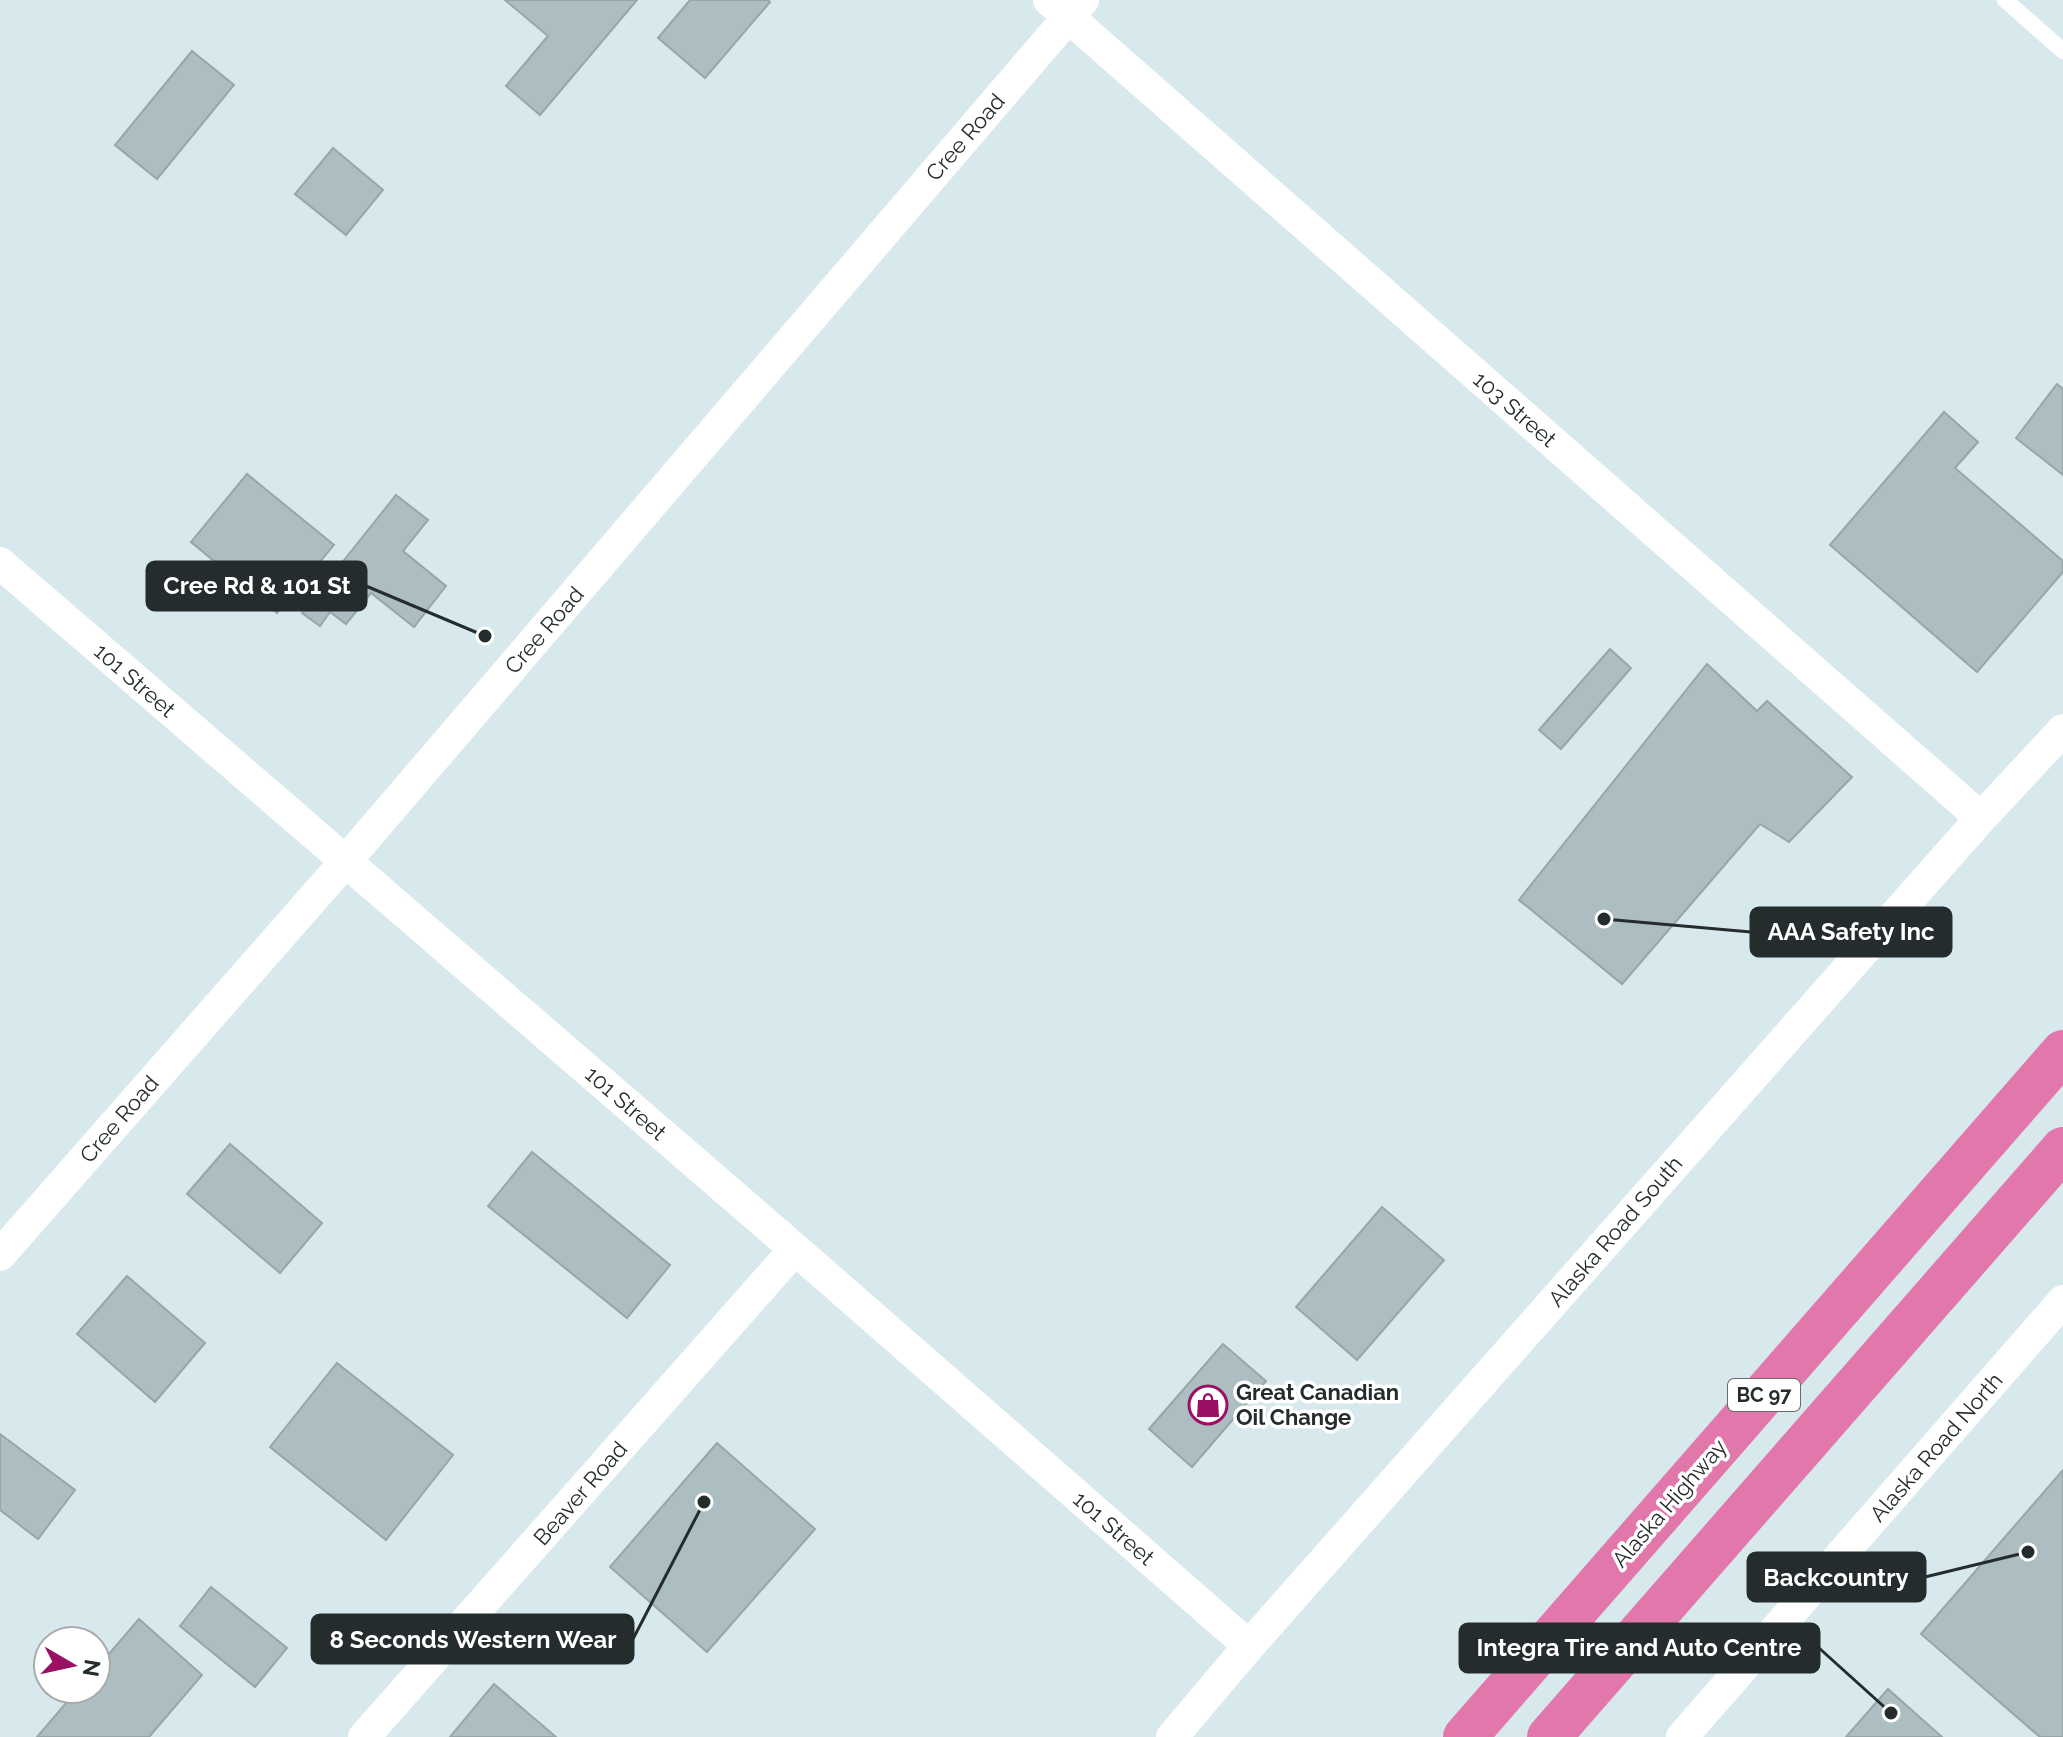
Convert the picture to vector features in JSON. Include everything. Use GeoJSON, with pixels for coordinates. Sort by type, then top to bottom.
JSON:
{"type":"FeatureCollection","features":[{"type":"Feature","properties":{"kind":"highway","name":"Alaska Highway"},"geometry":{"type":"LineString","coordinates":[[1465,1737],[2063,1052]]}},
{"type":"Feature","properties":{"kind":"highway","name":"BC 97"},"geometry":{"type":"LineString","coordinates":[[1549,1737],[2063,1149]]}},
{"type":"Feature","properties":{"kind":"street","name":"103 Street"},"geometry":{"type":"LineString","coordinates":[[1067,6],[1981,818]]}},
{"type":"Feature","properties":{"kind":"street","name":"Cree Road"},"geometry":{"type":"LineString","coordinates":[[0,1255],[345,862],[1067,6]]}},
{"type":"Feature","properties":{"kind":"street","name":"101 Street"},"geometry":{"type":"LineString","coordinates":[[0,563],[795,1249],[1249,1646]]}},
{"type":"Feature","properties":{"kind":"street","name":"Alaska Road South"},"geometry":{"type":"LineString","coordinates":[[1172,1737],[1981,818],[2063,730]]}},
{"type":"Feature","properties":{"kind":"street","name":"Beaver Road"},"geometry":{"type":"LineString","coordinates":[[364,1737],[795,1249]]}},
{"type":"Feature","properties":{"kind":"street","name":"Alaska Road North"},"geometry":{"type":"LineString","coordinates":[[1682,1737],[2063,1301]]}},
{"type":"Feature","properties":{"kind":"lane"},"geometry":{"type":"LineString","coordinates":[[2005,0],[2063,51]]}},
{"type":"Feature","properties":{"kind":"building"},"geometry":{"type":"Polygon","coordinates":[[[505,0],[637,0],[540,115],[506,86],[548,36],[505,0]]]}},
{"type":"Feature","properties":{"kind":"building"},"geometry":{"type":"Polygon","coordinates":[[[690,0],[770,2],[705,78],[658,38],[690,0]]]}},
{"type":"Feature","properties":{"kind":"building"},"geometry":{"type":"Polygon","coordinates":[[[192,51],[234,85],[157,179],[115,145],[192,51]]]}},
{"type":"Feature","properties":{"kind":"building"},"geometry":{"type":"Polygon","coordinates":[[[333,148],[383,190],[346,235],[295,194],[333,148]]]}},
{"type":"Feature","properties":{"kind":"building"},"geometry":{"type":"Polygon","coordinates":[[[2057,384],[2063,389],[2063,475],[2016,438],[2057,384]]]}},
{"type":"Feature","properties":{"kind":"building"},"geometry":{"type":"Polygon","coordinates":[[[1944,412],[1978,442],[1955,468],[2063,561],[2063,572],[1977,672],[1830,545],[1944,412]]]}},
{"type":"Feature","properties":{"kind":"building"},"geometry":{"type":"Polygon","coordinates":[[[247,474],[334,545],[277,613],[191,542],[247,474]]]}},
{"type":"Feature","properties":{"kind":"building"},"geometry":{"type":"Polygon","coordinates":[[[396,495],[428,520],[403,551],[446,586],[414,627],[371,593],[346,624],[330,612],[320,626],[302,613],[396,495]]]}},
{"type":"Feature","properties":{"kind":"building"},"geometry":{"type":"Polygon","coordinates":[[[1610,649],[1631,668],[1561,749],[1539,730],[1610,649]]]}},
{"type":"Feature","properties":{"kind":"building"},"geometry":{"type":"Polygon","coordinates":[[[1707,664],[1757,711],[1767,701],[1852,777],[1789,842],[1760,824],[1622,984],[1519,900],[1707,664]]]}},
{"type":"Feature","properties":{"kind":"building"},"geometry":{"type":"Polygon","coordinates":[[[230,1144],[322,1223],[280,1273],[187,1194],[230,1144]]]}},
{"type":"Feature","properties":{"kind":"building"},"geometry":{"type":"Polygon","coordinates":[[[532,1152],[670,1265],[627,1318],[488,1206],[532,1152]]]}},
{"type":"Feature","properties":{"kind":"building"},"geometry":{"type":"Polygon","coordinates":[[[1382,1207],[1444,1260],[1357,1360],[1296,1307],[1382,1207]]]}},
{"type":"Feature","properties":{"kind":"building"},"geometry":{"type":"Polygon","coordinates":[[[127,1276],[205,1343],[155,1402],[77,1334],[127,1276]]]}},
{"type":"Feature","properties":{"kind":"building","name":"Great Canadian Oil Change"},"geometry":{"type":"Polygon","coordinates":[[[1223,1344],[1266,1381],[1192,1467],[1149,1429],[1223,1344]]]}},
{"type":"Feature","properties":{"kind":"building"},"geometry":{"type":"Polygon","coordinates":[[[337,1363],[453,1455],[386,1540],[270,1447],[337,1363]]]}},
{"type":"Feature","properties":{"kind":"building"},"geometry":{"type":"Polygon","coordinates":[[[0,1434],[75,1490],[38,1539],[0,1510],[0,1434]]]}},
{"type":"Feature","properties":{"kind":"building"},"geometry":{"type":"Polygon","coordinates":[[[717,1443],[815,1529],[707,1652],[610,1567],[717,1443]]]}},
{"type":"Feature","properties":{"kind":"building"},"geometry":{"type":"Polygon","coordinates":[[[2063,1470],[2063,1737],[2040,1737],[1921,1634],[2063,1470]]]}},
{"type":"Feature","properties":{"kind":"building"},"geometry":{"type":"Polygon","coordinates":[[[211,1587],[287,1648],[255,1687],[180,1626],[211,1587]]]}},
{"type":"Feature","properties":{"kind":"building"},"geometry":{"type":"Polygon","coordinates":[[[139,1619],[202,1675],[149,1737],[37,1737],[64,1705],[112,1705],[112,1650],[139,1619]]]}},
{"type":"Feature","properties":{"kind":"building"},"geometry":{"type":"Polygon","coordinates":[[[494,1684],[556,1737],[450,1737],[494,1684]]]}},
{"type":"Feature","properties":{"kind":"building"},"geometry":{"type":"Polygon","coordinates":[[[1888,1689],[1942,1737],[1846,1737],[1888,1689]]]}},
{"type":"Feature","properties":{"kind":"place","name":"Cree Rd & 101 St"},"geometry":{"type":"Point","coordinates":[485,636]}},
{"type":"Feature","properties":{"kind":"place","name":"AAA Safety Inc"},"geometry":{"type":"Point","coordinates":[1604,919]}},
{"type":"Feature","properties":{"kind":"place","name":"Great Canadian Oil Change"},"geometry":{"type":"Point","coordinates":[1208,1405]}},
{"type":"Feature","properties":{"kind":"place","name":"8 Seconds Western Wear"},"geometry":{"type":"Point","coordinates":[704,1502]}},
{"type":"Feature","properties":{"kind":"place","name":"Backcountry"},"geometry":{"type":"Point","coordinates":[2028,1552]}},
{"type":"Feature","properties":{"kind":"place","name":"Integra Tire and Auto Centre"},"geometry":{"type":"Point","coordinates":[1891,1713]}}]}
